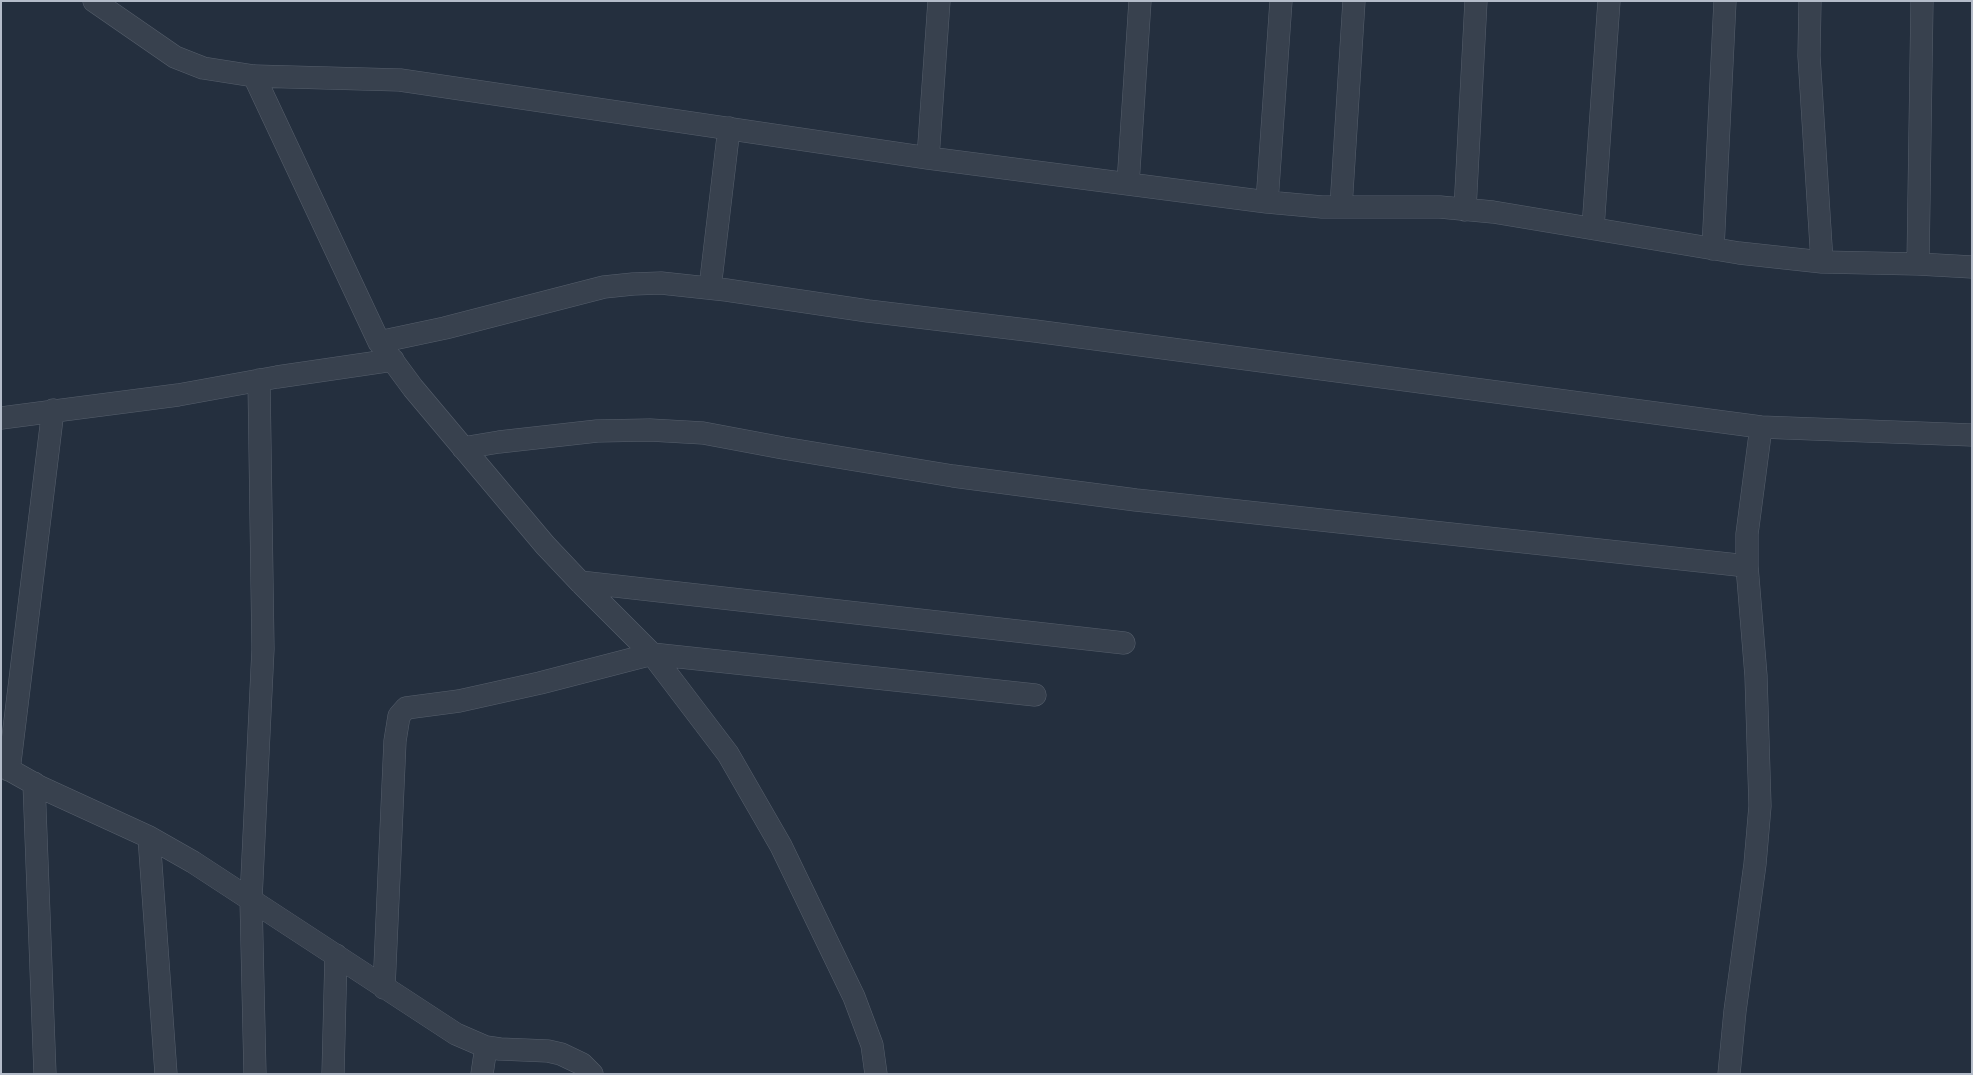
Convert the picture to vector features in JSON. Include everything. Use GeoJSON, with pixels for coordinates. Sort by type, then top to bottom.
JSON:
{"type":"FeatureCollection","features":[{"type":"Feature","properties":{"kind":"street"},"geometry":{"type":"LineString","coordinates":[[928,158],[939,1]]}},
{"type":"Feature","properties":{"kind":"street"},"geometry":{"type":"LineString","coordinates":[[1128,184],[1140,1]]}},
{"type":"Feature","properties":{"kind":"street"},"geometry":{"type":"LineString","coordinates":[[1267,202],[1281,1]]}},
{"type":"Feature","properties":{"kind":"street"},"geometry":{"type":"LineString","coordinates":[[1341,208],[1354,1]]}},
{"type":"Feature","properties":{"kind":"street"},"geometry":{"type":"LineString","coordinates":[[1465,210],[1476,1]]}},
{"type":"Feature","properties":{"kind":"street"},"geometry":{"type":"LineString","coordinates":[[1593,228],[1609,1]]}},
{"type":"Feature","properties":{"kind":"street"},"geometry":{"type":"LineString","coordinates":[[1712,249],[1725,1]]}},
{"type":"Feature","properties":{"kind":"street"},"geometry":{"type":"LineString","coordinates":[[1810,1],[1809,56],[1822,262]]}},
{"type":"Feature","properties":{"kind":"street"},"geometry":{"type":"LineString","coordinates":[[1918,264],[1922,1]]}},
{"type":"Feature","properties":{"kind":"street"},"geometry":{"type":"LineString","coordinates":[[102,3],[174,57],[203,68],[254,76],[400,80],[928,158],[1267,202],[1341,208],[1440,207],[1493,212],[1712,249],[1822,262],[1972,267],[1972,255]]}},
{"type":"Feature","properties":{"kind":"street"},"geometry":{"type":"LineString","coordinates":[[254,76],[379,342],[413,388],[545,545],[652,654],[728,754],[781,846],[854,997],[872,1046],[876,1074]]}},
{"type":"Feature","properties":{"kind":"street"},"geometry":{"type":"LineString","coordinates":[[710,288],[729,128]]}},
{"type":"Feature","properties":{"kind":"street"},"geometry":{"type":"LineString","coordinates":[[379,342],[445,328],[604,287],[661,283],[710,288],[868,311],[1043,332],[1761,427],[1972,435]]}},
{"type":"Feature","properties":{"kind":"street"},"geometry":{"type":"LineString","coordinates":[[1,418],[53,410],[178,395],[259,380],[392,360]]}},
{"type":"Feature","properties":{"kind":"street"},"geometry":{"type":"LineString","coordinates":[[255,1074],[251,899],[263,649],[259,380]]}},
{"type":"Feature","properties":{"kind":"street"},"geometry":{"type":"LineString","coordinates":[[53,410],[5,768],[149,837],[251,899],[456,1034],[486,1046],[500,1049],[548,1051],[561,1054],[582,1064],[592,1074]]}},
{"type":"Feature","properties":{"kind":"street"},"geometry":{"type":"LineString","coordinates":[[1729,1074],[1735,1011],[1755,864],[1760,806],[1756,676],[1747,566],[1747,534],[1761,427]]}},
{"type":"Feature","properties":{"kind":"street"},"geometry":{"type":"LineString","coordinates":[[463,448],[544,436],[597,431],[650,430],[703,433],[783,448],[953,476],[1120,498],[1747,566]]}},
{"type":"Feature","properties":{"kind":"street"},"geometry":{"type":"LineString","coordinates":[[580,582],[1124,643]]}},
{"type":"Feature","properties":{"kind":"street"},"geometry":{"type":"LineString","coordinates":[[384,988],[395,741],[399,716],[406,708],[458,701],[540,683],[652,654],[1035,695]]}},
{"type":"Feature","properties":{"kind":"street"},"geometry":{"type":"LineString","coordinates":[[34,783],[45,1074]]}},
{"type":"Feature","properties":{"kind":"street"},"geometry":{"type":"LineString","coordinates":[[149,837],[166,1074]]}},
{"type":"Feature","properties":{"kind":"street"},"geometry":{"type":"LineString","coordinates":[[333,1074],[336,955]]}},
{"type":"Feature","properties":{"kind":"street"},"geometry":{"type":"LineString","coordinates":[[482,1074],[486,1046]]}}]}
